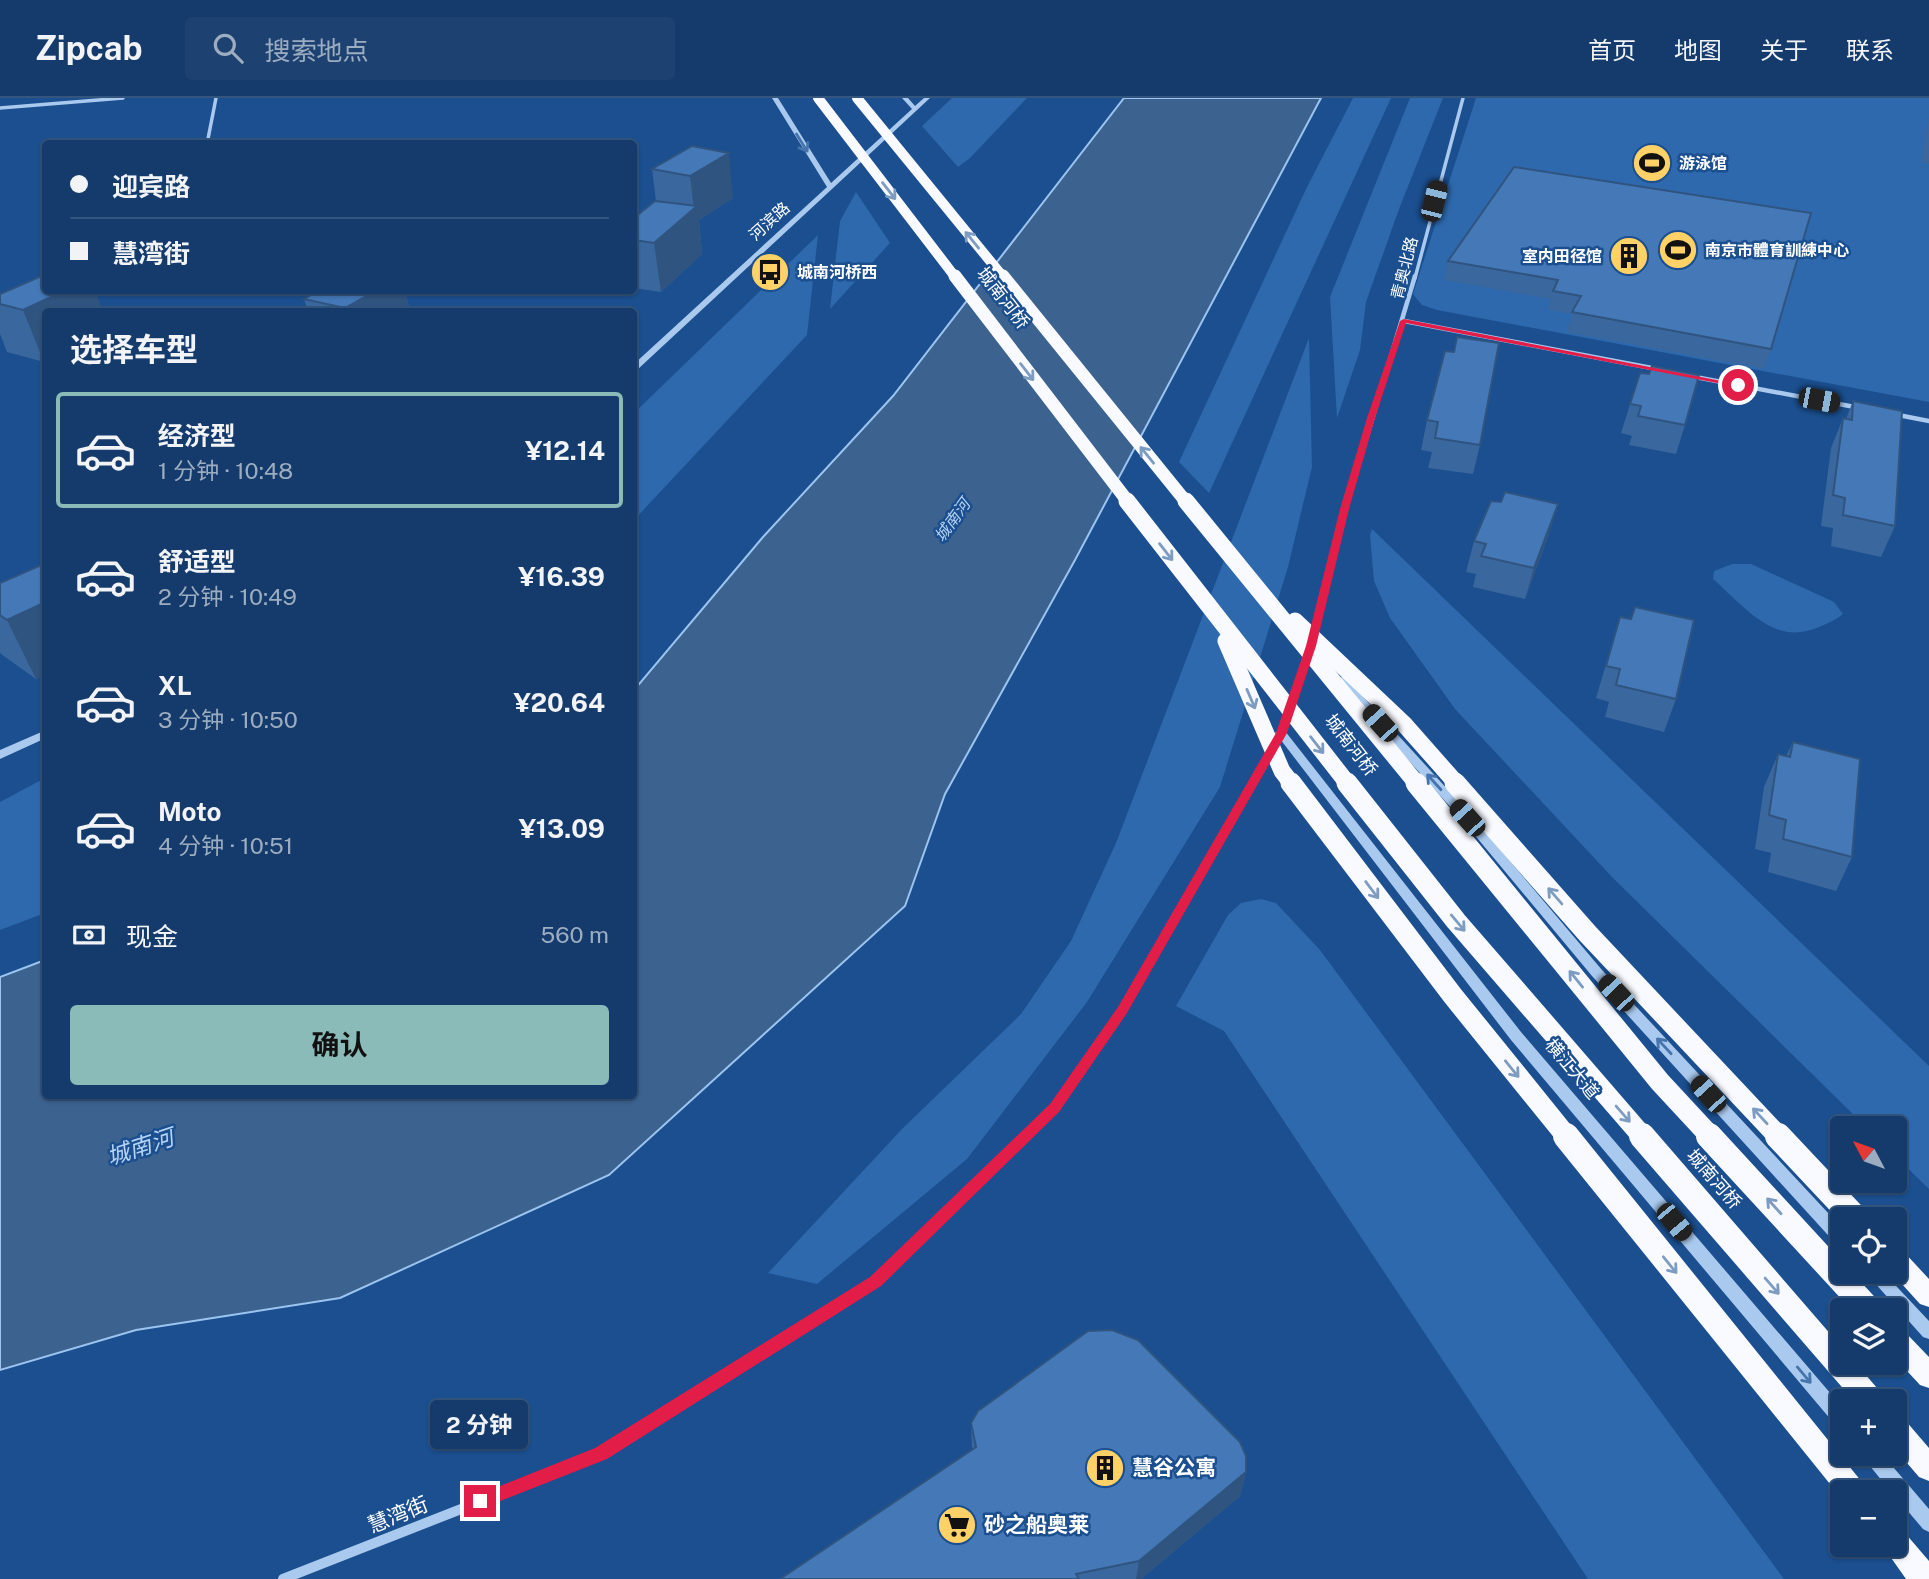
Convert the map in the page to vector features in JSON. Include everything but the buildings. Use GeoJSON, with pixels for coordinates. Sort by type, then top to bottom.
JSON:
{"type":"FeatureCollection","features":[{"type":"Feature","properties":{"kind":"highway","name":"城南河桥"},"geometry":{"type":"LineString","coordinates":[[818,98],[1214,614],[1456,920],[1861,1389]]}},
{"type":"Feature","properties":{"kind":"highway","name":"城南河桥"},"geometry":{"type":"LineString","coordinates":[[857,98],[1660,1082],[1858,1298]]}},
{"type":"Feature","properties":{"kind":"highway"},"geometry":{"type":"LineString","coordinates":[[1236,565],[1404,723],[1588,934],[1845,1207]]}},
{"type":"Feature","properties":{"kind":"highway"},"geometry":{"type":"LineString","coordinates":[[1214,614],[1282,771],[1452,996],[1843,1480]]}},
{"type":"Feature","properties":{"kind":"highway"},"geometry":{"type":"LineString","coordinates":[[1907,1273],[1929,1296]]}},
{"type":"Feature","properties":{"kind":"highway"},"geometry":{"type":"LineString","coordinates":[[1907,1352],[1929,1376]]}},
{"type":"Feature","properties":{"kind":"highway"},"geometry":{"type":"LineString","coordinates":[[1907,1443],[1929,1468]]}},
{"type":"Feature","properties":{"kind":"highway"},"geometry":{"type":"LineString","coordinates":[[1907,1557],[1925,1579]]}},
{"type":"Feature","properties":{"kind":"street"},"geometry":{"type":"LineString","coordinates":[[0,108],[123,98]]}},
{"type":"Feature","properties":{"kind":"street"},"geometry":{"type":"LineString","coordinates":[[208,140],[216,98]]}},
{"type":"Feature","properties":{"kind":"street"},"geometry":{"type":"LineString","coordinates":[[775,98],[830,187]]}},
{"type":"Feature","properties":{"kind":"street"},"geometry":{"type":"LineString","coordinates":[[905,98],[915,109]]}},
{"type":"Feature","properties":{"kind":"street","name":"河滨路"},"geometry":{"type":"LineString","coordinates":[[637,365],[927,98]]}},
{"type":"Feature","properties":{"kind":"street","name":"青奥北路"},"geometry":{"type":"LineString","coordinates":[[1281,733],[1311,646],[1349,496],[1404,321],[1452,130],[1463,98]]}},
{"type":"Feature","properties":{"kind":"street"},"geometry":{"type":"LineString","coordinates":[[1404,321],[1671,372]]}},
{"type":"Feature","properties":{"kind":"street"},"geometry":{"type":"LineString","coordinates":[[1684,374],[1874,410]]}},
{"type":"Feature","properties":{"kind":"street"},"geometry":{"type":"LineString","coordinates":[[1888,413],[1929,421]]}},
{"type":"Feature","properties":{"kind":"street"},"geometry":{"type":"LineString","coordinates":[[1311,646],[1467,818],[1597,973],[1830,1226]]}},
{"type":"Feature","properties":{"kind":"street","name":"横江大道"},"geometry":{"type":"LineString","coordinates":[[1281,733],[1516,1036],[1830,1406]]}},
{"type":"Feature","properties":{"kind":"street","name":"慧湾街"},"geometry":{"type":"LineString","coordinates":[[283,1579],[601,1454],[876,1281],[1055,1108],[1123,1010],[1281,733]]}},
{"type":"Feature","properties":{"kind":"street"},"geometry":{"type":"LineString","coordinates":[[0,755],[42,735]]}},
{"type":"Feature","properties":{"kind":"street"},"geometry":{"type":"LineString","coordinates":[[1884,1284],[1929,1332]]}},
{"type":"Feature","properties":{"kind":"street"},"geometry":{"type":"LineString","coordinates":[[1881,1466],[1929,1522]]}},
{"type":"Feature","properties":{"kind":"shaded area"},"geometry":{"type":"Polygon","coordinates":[[[952,98],[1027,98],[970,158],[958,167],[922,126],[952,98]]]}},
{"type":"Feature","properties":{"kind":"shaded area"},"geometry":{"type":"Polygon","coordinates":[[[1353,98],[1391,98],[1209,493],[1179,462],[1307,187],[1353,98]]]}},
{"type":"Feature","properties":{"kind":"shaded area"},"geometry":{"type":"Polygon","coordinates":[[[1410,98],[1443,98],[1366,302],[1360,350],[1337,418],[1330,297],[1410,98]]]}},
{"type":"Feature","properties":{"kind":"shaded area","name":"南京市體育訓練中心"},"geometry":{"type":"Polygon","coordinates":[[[1476,98],[1929,98],[1929,402],[1422,305],[1413,294],[1476,98]]]}},
{"type":"Feature","properties":{"kind":"shaded area"},"geometry":{"type":"Polygon","coordinates":[[[856,192],[890,243],[830,309],[840,221],[856,192]]]}},
{"type":"Feature","properties":{"kind":"shaded area"},"geometry":{"type":"Polygon","coordinates":[[[818,235],[807,335],[637,517],[637,410],[818,235]]]}},
{"type":"Feature","properties":{"kind":"shaded area"},"geometry":{"type":"Polygon","coordinates":[[[1309,338],[1312,467],[1288,567],[1220,787],[1087,1002],[967,1159],[817,1284],[768,1273],[902,1129],[1021,1014],[1071,941],[1116,843],[1309,338]]]}},
{"type":"Feature","properties":{"kind":"shaded area"},"geometry":{"type":"Polygon","coordinates":[[[1372,529],[1929,1066],[1929,1189],[1908,1169],[1908,1116],[1855,1116],[1612,877],[1455,709],[1390,618],[1374,581],[1370,535],[1372,529]]]}},
{"type":"Feature","properties":{"kind":"shaded area"},"geometry":{"type":"Polygon","coordinates":[[[1732,564],[1751,564],[1834,602],[1843,614],[1835,620],[1803,632],[1774,628],[1749,612],[1713,579],[1714,571],[1732,564]]]}},
{"type":"Feature","properties":{"kind":"shaded area"},"geometry":{"type":"Polygon","coordinates":[[[42,780],[42,914],[0,930],[0,802],[42,780]]]}},
{"type":"Feature","properties":{"kind":"shaded area"},"geometry":{"type":"Polygon","coordinates":[[[1261,899],[1276,903],[1320,950],[1784,1579],[1588,1579],[1224,1031],[1176,1006],[1228,915],[1241,903],[1261,899]]]}},
{"type":"Feature","properties":{"kind":"water","name":"城南河"},"geometry":{"type":"Polygon","coordinates":[[[1124,98],[1321,98],[1075,560],[945,794],[905,906],[609,1175],[340,1298],[136,1330],[0,1370],[0,977],[42,961],[42,1099],[637,1099],[637,686],[763,537],[893,396],[1124,98]]]}},
{"type":"Feature","properties":{"kind":"place","name":"游泳馆"},"geometry":{"type":"Point","coordinates":[1652,163]}},
{"type":"Feature","properties":{"kind":"place","name":"南京市體育訓練中心"},"geometry":{"type":"Point","coordinates":[1678,250]}},
{"type":"Feature","properties":{"kind":"place","name":"室内田径馆"},"geometry":{"type":"Point","coordinates":[1629,256]}},
{"type":"Feature","properties":{"kind":"place","name":"城南河桥西"},"geometry":{"type":"Point","coordinates":[770,272]}},
{"type":"Feature","properties":{"kind":"place","name":"慧谷公寓"},"geometry":{"type":"Point","coordinates":[1105,1468]}},
{"type":"Feature","properties":{"kind":"place","name":"砂之船奥莱"},"geometry":{"type":"Point","coordinates":[957,1525]}},
{"type":"Feature","properties":{"kind":"route"},"geometry":{"type":"LineString","coordinates":[[480,1501],[601,1454],[876,1281],[1055,1108],[1123,1010],[1281,733],[1311,646],[1371,418],[1404,321],[1738,385]]}}]}
